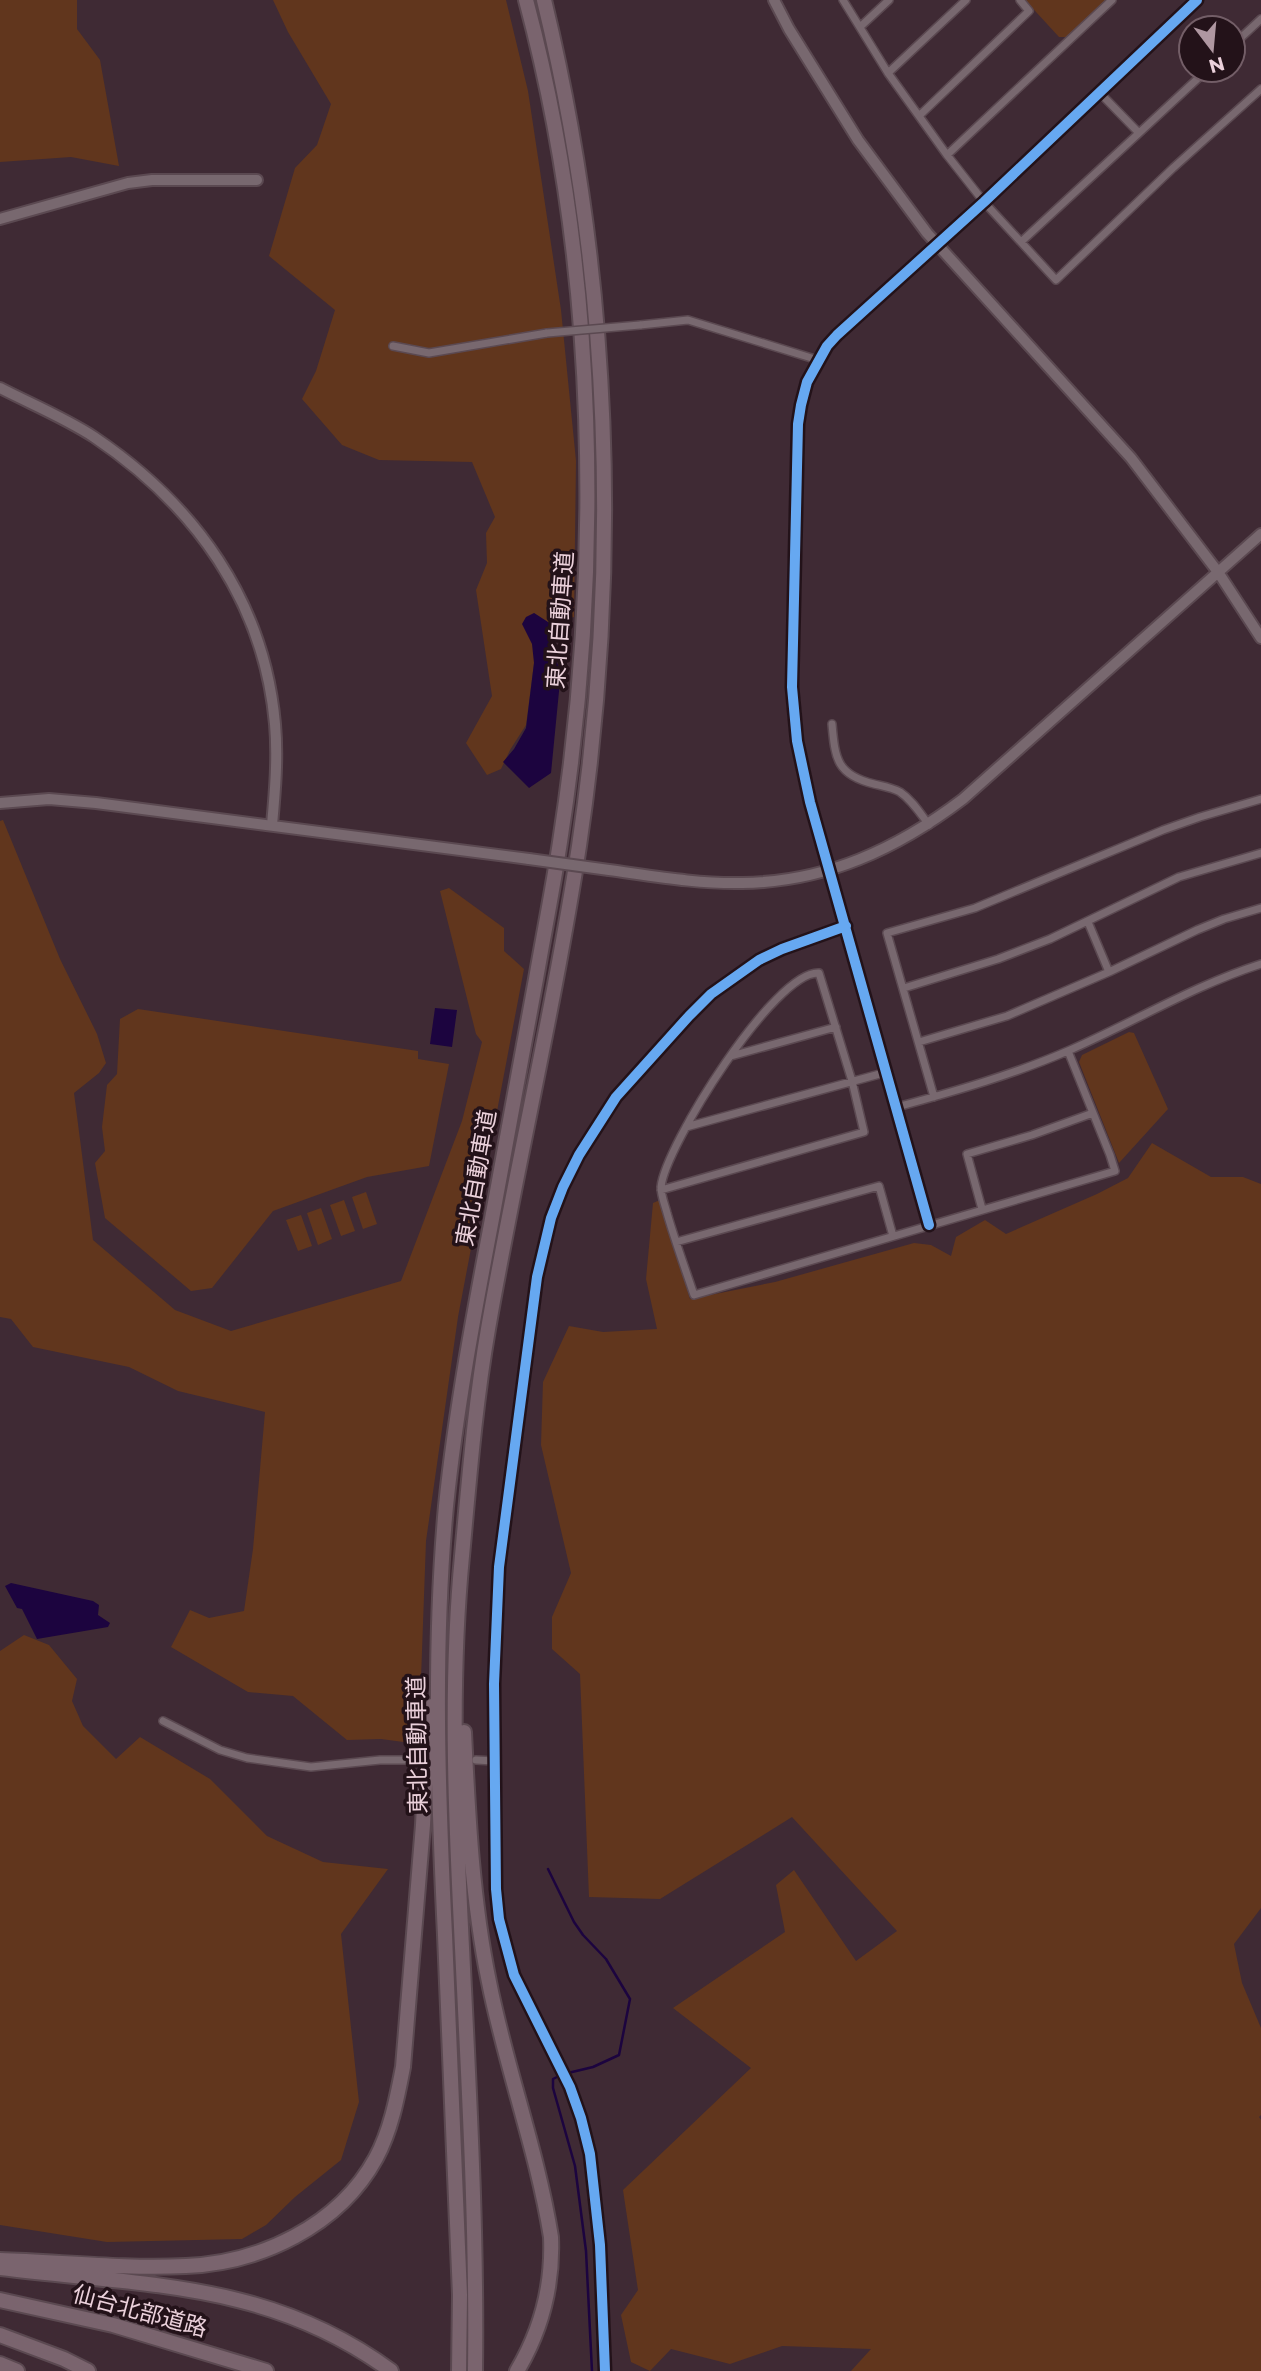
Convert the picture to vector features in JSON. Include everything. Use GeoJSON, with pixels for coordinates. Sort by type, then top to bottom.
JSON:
{"type":"FeatureCollection","features":[{"type":"Feature","properties":{"kind":"highway","name":"東北自動車道"},"geometry":{"type":"LineString","coordinates":[[459,2371],[459,2283],[440,1819],[438,1670],[442,1568],[454,1438],[470,1332],[561,841],[583,638],[587,545],[587,455],[575,265],[551,111],[526,0]]}},
{"type":"Feature","properties":{"kind":"highway","name":"東北自動車道"},"geometry":{"type":"LineString","coordinates":[[475,2371],[476,2294],[472,2165],[455,1799],[456,1667],[461,1566],[471,1453],[487,1337],[579,845],[601,642],[604,552],[604,455],[591,264],[580,180],[544,0]]}},
{"type":"Feature","properties":{"kind":"highway"},"geometry":{"type":"LineString","coordinates":[[461,1566],[467,1784],[480,1935],[496,2017],[551,2237],[552,2260],[546,2306],[538,2331],[517,2371]]}},
{"type":"Feature","properties":{"kind":"highway"},"geometry":{"type":"LineString","coordinates":[[0,2260],[152,2267],[221,2262],[248,2256],[297,2236],[319,2222],[362,2180],[386,2133],[397,2100],[403,2067],[423,1825],[428,1727],[438,1670]]}},
{"type":"Feature","properties":{"kind":"highway"},"geometry":{"type":"LineString","coordinates":[[0,2268],[190,2289],[234,2298],[275,2309],[314,2324],[342,2338],[391,2371]]}},
{"type":"Feature","properties":{"kind":"highway","name":"仙台北部道路"},"geometry":{"type":"LineString","coordinates":[[0,2300],[113,2325],[266,2371]]}},
{"type":"Feature","properties":{"kind":"highway"},"geometry":{"type":"LineString","coordinates":[[0,2335],[88,2371]]}},
{"type":"Feature","properties":{"kind":"highway"},"geometry":{"type":"LineString","coordinates":[[0,2364],[17,2371]]}},
{"type":"Feature","properties":{"kind":"street"},"geometry":{"type":"LineString","coordinates":[[774,0],[789,29],[858,139],[935,244],[1131,458],[1219,572],[1261,638]]}},
{"type":"Feature","properties":{"kind":"street"},"geometry":{"type":"LineString","coordinates":[[843,0],[888,73],[947,155],[984,202],[1056,280],[1261,89]]}},
{"type":"Feature","properties":{"kind":"street"},"geometry":{"type":"LineString","coordinates":[[860,27],[890,0]]}},
{"type":"Feature","properties":{"kind":"street"},"geometry":{"type":"LineString","coordinates":[[888,73],[966,0]]}},
{"type":"Feature","properties":{"kind":"street"},"geometry":{"type":"LineString","coordinates":[[920,115],[1029,11],[1020,0]]}},
{"type":"Feature","properties":{"kind":"street"},"geometry":{"type":"LineString","coordinates":[[947,155],[1112,0]]}},
{"type":"Feature","properties":{"kind":"street"},"geometry":{"type":"LineString","coordinates":[[929,1225],[800,761],[792,687],[798,424],[801,405],[807,382],[818,360],[837,335],[984,202],[1197,0]]}},
{"type":"Feature","properties":{"kind":"street"},"geometry":{"type":"LineString","coordinates":[[1247,32],[1261,19]]}},
{"type":"Feature","properties":{"kind":"street"},"geometry":{"type":"LineString","coordinates":[[1021,243],[1192,84]]}},
{"type":"Feature","properties":{"kind":"street"},"geometry":{"type":"LineString","coordinates":[[1099,92],[1139,133]]}},
{"type":"Feature","properties":{"kind":"street"},"geometry":{"type":"LineString","coordinates":[[0,219],[128,183],[152,180],[257,180]]}},
{"type":"Feature","properties":{"kind":"street"},"geometry":{"type":"LineString","coordinates":[[393,346],[429,353],[547,333],[688,320],[818,360]]}},
{"type":"Feature","properties":{"kind":"street"},"geometry":{"type":"LineString","coordinates":[[0,388],[92,436],[140,470],[177,505],[215,552],[235,587],[253,628],[270,690],[275,726],[272,825]]}},
{"type":"Feature","properties":{"kind":"street"},"geometry":{"type":"LineString","coordinates":[[0,803],[49,799],[96,803],[678,879],[743,883],[771,881],[829,869],[895,845],[929,825],[963,799],[1261,534]]}},
{"type":"Feature","properties":{"kind":"street"},"geometry":{"type":"LineString","coordinates":[[832,724],[838,762],[847,774],[898,791],[913,804],[929,825]]}},
{"type":"Feature","properties":{"kind":"street"},"geometry":{"type":"LineString","coordinates":[[934,1097],[887,933],[975,908],[1163,830],[1261,799]]}},
{"type":"Feature","properties":{"kind":"street"},"geometry":{"type":"LineString","coordinates":[[904,988],[998,959],[1088,922],[1179,877],[1261,853]]}},
{"type":"Feature","properties":{"kind":"street"},"geometry":{"type":"LineString","coordinates":[[919,1042],[1007,1016],[1109,972],[1205,926],[1261,908]]}},
{"type":"Feature","properties":{"kind":"street"},"geometry":{"type":"LineString","coordinates":[[1088,922],[1109,972]]}},
{"type":"Feature","properties":{"kind":"street"},"geometry":{"type":"LineString","coordinates":[[605,2371],[595,2188],[581,2118],[567,2080],[514,1975],[499,1919],[496,1889],[494,1684],[499,1567],[537,1277],[551,1218],[579,1154],[616,1097],[658,1049],[711,994],[759,960],[846,926]]}},
{"type":"Feature","properties":{"kind":"street"},"geometry":{"type":"LineString","coordinates":[[897,1107],[1007,1074],[1068,1051],[1226,975],[1261,964]]}},
{"type":"Feature","properties":{"kind":"street"},"geometry":{"type":"LineString","coordinates":[[661,1190],[864,1132],[819,972],[812,972],[793,985],[755,1021],[730,1056],[686,1128],[670,1160],[661,1190],[694,1295],[1115,1171],[1068,1051]]}},
{"type":"Feature","properties":{"kind":"street"},"geometry":{"type":"LineString","coordinates":[[730,1056],[836,1027]]}},
{"type":"Feature","properties":{"kind":"street"},"geometry":{"type":"LineString","coordinates":[[686,1128],[887,1072]]}},
{"type":"Feature","properties":{"kind":"street"},"geometry":{"type":"LineString","coordinates":[[982,1209],[967,1154],[1093,1113]]}},
{"type":"Feature","properties":{"kind":"street"},"geometry":{"type":"LineString","coordinates":[[676,1242],[879,1186],[893,1236]]}},
{"type":"Feature","properties":{"kind":"street"},"geometry":{"type":"LineString","coordinates":[[163,1720],[220,1750],[247,1758],[311,1767],[380,1760],[420,1760]]}},
{"type":"Feature","properties":{"kind":"street"},"geometry":{"type":"LineString","coordinates":[[477,1760],[494,1761]]}},
{"type":"Feature","properties":{"kind":"shaded area"},"geometry":{"type":"Polygon","coordinates":[[[0,0],[77,0],[77,29],[100,60],[119,166],[71,157],[0,162],[0,0]]]}},
{"type":"Feature","properties":{"kind":"shaded area"},"geometry":{"type":"Polygon","coordinates":[[[273,0],[506,0],[528,91],[561,310],[576,461],[574,617],[551,624],[534,613],[534,663],[526,725],[501,769],[487,775],[466,743],[492,696],[476,590],[487,563],[486,533],[495,517],[472,462],[379,460],[342,445],[302,399],[316,371],[335,310],[269,256],[295,168],[317,145],[331,104],[288,32],[273,0]]]}},
{"type":"Feature","properties":{"kind":"shaded area"},"geometry":{"type":"Polygon","coordinates":[[[1025,0],[1108,0],[1069,37],[1059,37],[1025,0]]]}},
{"type":"Feature","properties":{"kind":"shaded area"},"geometry":{"type":"Polygon","coordinates":[[[534,613],[551,624],[552,652],[561,671],[551,773],[529,788],[503,762],[526,728],[534,663],[532,644],[522,624],[526,617],[534,613]]]}},
{"type":"Feature","properties":{"kind":"shaded area"},"geometry":{"type":"Polygon","coordinates":[[[3,820],[60,959],[97,1034],[106,1063],[99,1073],[74,1093],[93,1240],[175,1310],[231,1331],[401,1281],[462,1121],[482,1042],[476,1034],[440,891],[449,888],[504,928],[504,951],[524,969],[458,1317],[426,1541],[420,1706],[411,1743],[381,1739],[347,1740],[293,1696],[248,1692],[171,1647],[190,1610],[209,1618],[244,1611],[253,1549],[265,1412],[178,1391],[129,1367],[33,1347],[11,1319],[0,1317],[0,821],[3,820]]]}},
{"type":"Feature","properties":{"kind":"shaded area"},"geometry":{"type":"Polygon","coordinates":[[[435,1008],[457,1010],[452,1047],[430,1044],[435,1008]]]}},
{"type":"Feature","properties":{"kind":"shaded area"},"geometry":{"type":"Polygon","coordinates":[[[138,1009],[418,1051],[418,1059],[449,1064],[429,1166],[367,1177],[273,1211],[212,1288],[191,1291],[105,1218],[95,1163],[105,1151],[102,1127],[107,1085],[117,1074],[120,1019],[138,1009]]]}},
{"type":"Feature","properties":{"kind":"shaded area"},"geometry":{"type":"Polygon","coordinates":[[[1129,1032],[1134,1033],[1168,1109],[1119,1163],[1079,1062],[1082,1055],[1129,1032]]]}},
{"type":"Feature","properties":{"kind":"shaded area"},"geometry":{"type":"Polygon","coordinates":[[[1152,1143],[1211,1177],[1243,1177],[1261,1184],[1261,1908],[1234,1944],[1242,1983],[1261,2028],[1261,2371],[851,2371],[871,2349],[782,2346],[730,2364],[671,2349],[650,2371],[631,2362],[621,2315],[638,2290],[623,2190],[751,2068],[673,2008],[785,1932],[776,1885],[794,1870],[856,1961],[897,1931],[792,1817],[660,1899],[589,1897],[580,1674],[552,1649],[552,1617],[571,1573],[541,1445],[543,1382],[569,1326],[603,1332],[657,1329],[646,1279],[653,1203],[660,1200],[690,1299],[775,1282],[914,1243],[931,1245],[951,1256],[956,1237],[985,1220],[1006,1234],[1128,1178],[1152,1143]]]}},
{"type":"Feature","properties":{"kind":"shaded area"},"geometry":{"type":"Polygon","coordinates":[[[366,1192],[377,1224],[363,1229],[352,1197],[366,1192]]]}},
{"type":"Feature","properties":{"kind":"shaded area"},"geometry":{"type":"Polygon","coordinates":[[[344,1200],[355,1231],[341,1236],[330,1205],[344,1200]]]}},
{"type":"Feature","properties":{"kind":"shaded area"},"geometry":{"type":"Polygon","coordinates":[[[321,1208],[332,1239],[318,1245],[307,1213],[321,1208]]]}},
{"type":"Feature","properties":{"kind":"shaded area"},"geometry":{"type":"Polygon","coordinates":[[[301,1215],[312,1246],[298,1251],[286,1220],[301,1215]]]}},
{"type":"Feature","properties":{"kind":"shaded area"},"geometry":{"type":"Polygon","coordinates":[[[11,1583],[93,1601],[99,1605],[98,1615],[110,1623],[108,1627],[37,1639],[22,1609],[17,1608],[5,1586],[11,1583]]]}},
{"type":"Feature","properties":{"kind":"shaded area"},"geometry":{"type":"Polygon","coordinates":[[[24,1635],[49,1645],[77,1679],[72,1701],[83,1726],[116,1759],[140,1737],[210,1779],[267,1836],[323,1862],[388,1869],[341,1934],[359,2102],[341,2160],[295,2197],[266,2225],[242,2239],[107,2242],[0,2225],[0,1651],[24,1635]]]}},
{"type":"Feature","properties":{"kind":"waterway"},"geometry":{"type":"LineString","coordinates":[[548,1869],[574,1922],[606,1959],[630,1999],[619,2055],[593,2067],[568,2073]]}},
{"type":"Feature","properties":{"kind":"waterway"},"geometry":{"type":"LineString","coordinates":[[561,2075],[553,2079],[553,2088],[575,2166],[586,2251],[592,2371]]}},
{"type":"Feature","properties":{"kind":"cycle path"},"geometry":{"type":"LineString","coordinates":[[929,1225],[810,802],[797,741],[792,687],[798,424],[801,405],[807,382],[827,346],[837,335],[984,202],[1197,0]]}},
{"type":"Feature","properties":{"kind":"cycle path"},"geometry":{"type":"LineString","coordinates":[[605,2371],[600,2245],[590,2154],[570,2087],[514,1975],[499,1919],[496,1889],[494,1684],[499,1567],[537,1277],[551,1218],[563,1187],[579,1155],[616,1097],[711,994],[759,960],[846,926]]}}]}
